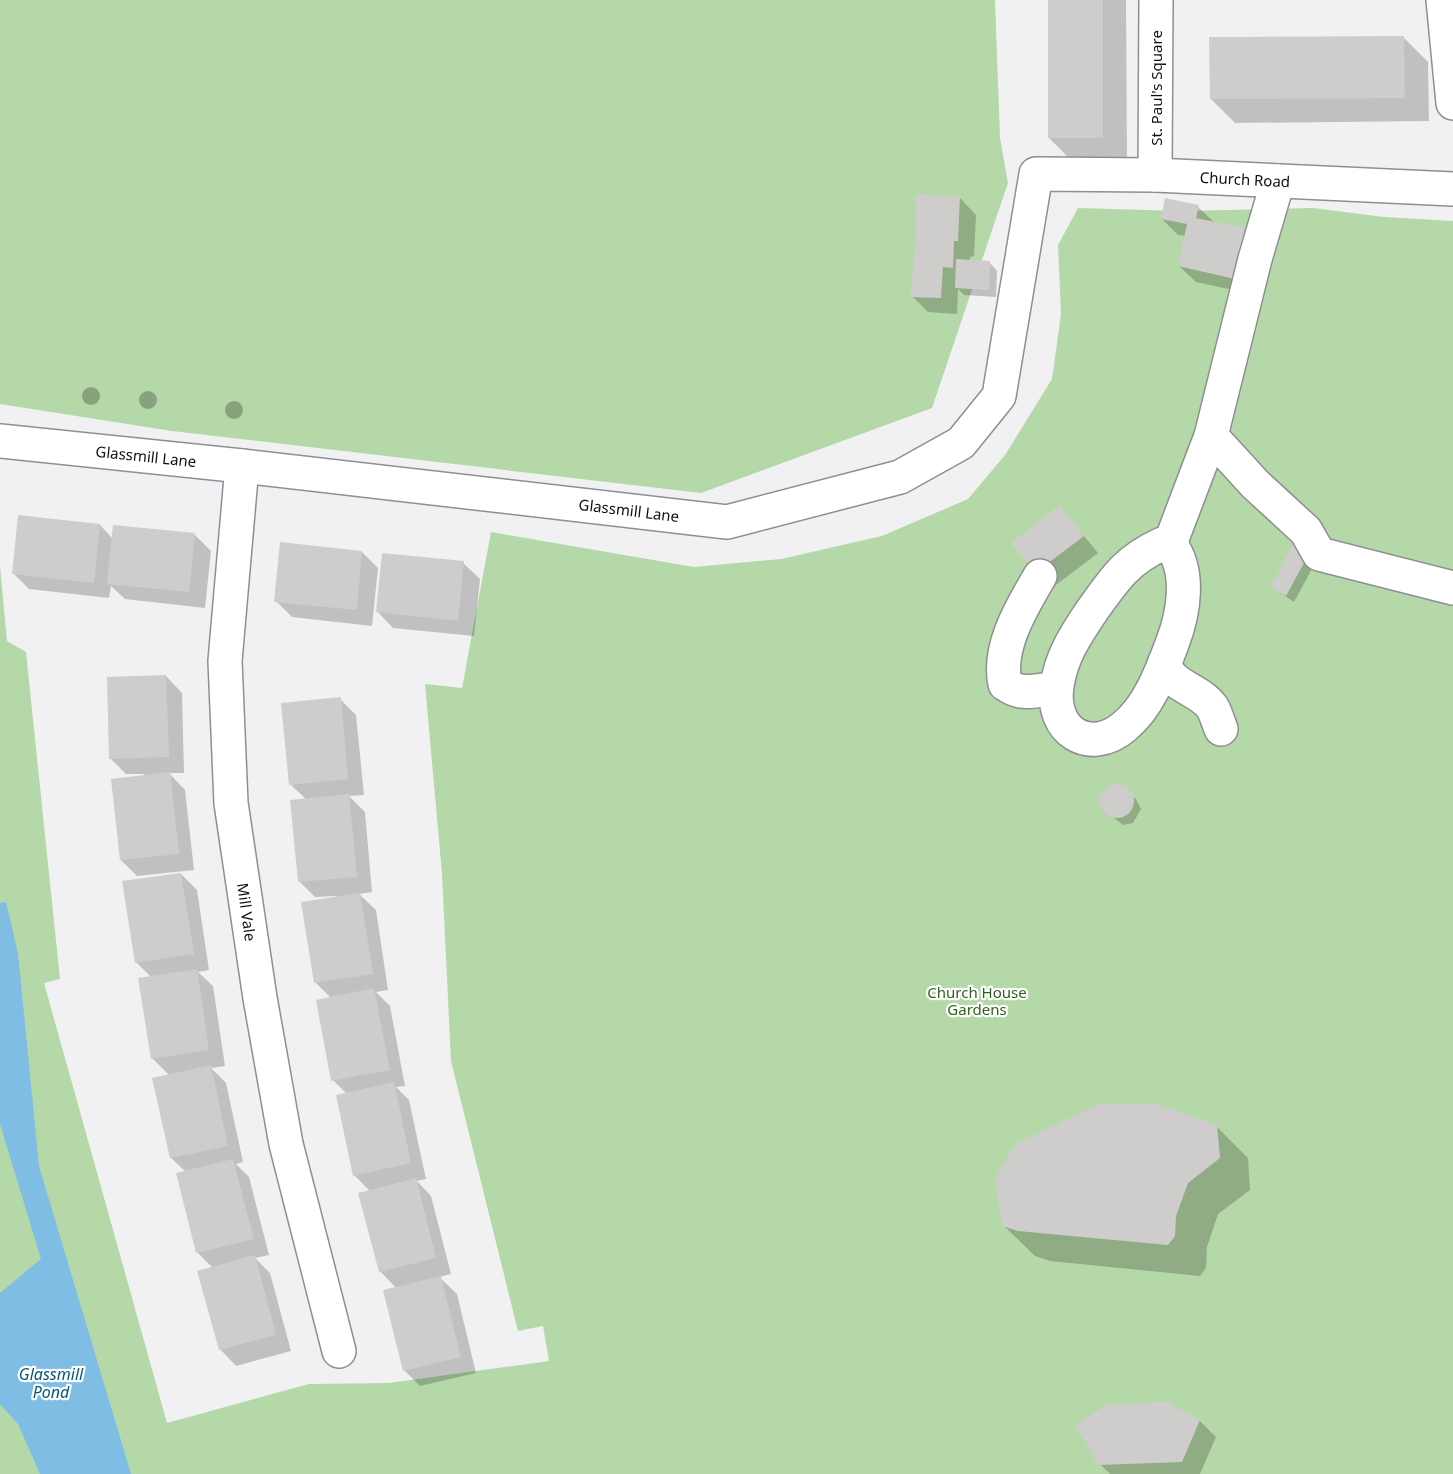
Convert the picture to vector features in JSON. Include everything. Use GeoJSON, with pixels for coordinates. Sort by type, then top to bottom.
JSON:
{"type":"FeatureCollection","features":[{"type":"Feature","properties":{"kind":"street","name":"St. Paul's Square"},"geometry":{"type":"LineString","coordinates":[[1155,175],[1156,0]]}},
{"type":"Feature","properties":{"kind":"street"},"geometry":{"type":"LineString","coordinates":[[1443,0],[1453,103]]}},
{"type":"Feature","properties":{"kind":"street","name":"Church Road"},"geometry":{"type":"LineString","coordinates":[[1036,174],[1155,175],[1453,189]]}},
{"type":"Feature","properties":{"kind":"street","name":"Glassmill Lane"},"geometry":{"type":"LineString","coordinates":[[0,441],[242,466],[727,522],[900,477],[961,443],[999,396],[1036,174]]}},
{"type":"Feature","properties":{"kind":"street"},"geometry":{"type":"LineString","coordinates":[[1170,543],[1211,436],[1255,259],[1278,181]]}},
{"type":"Feature","properties":{"kind":"street"},"geometry":{"type":"LineString","coordinates":[[1211,436],[1255,484],[1306,531],[1318,565],[1453,588]]}},
{"type":"Feature","properties":{"kind":"street","name":"Mill Vale"},"geometry":{"type":"LineString","coordinates":[[242,466],[225,662],[231,803],[260,998],[286,1144],[339,1351]]}},
{"type":"Feature","properties":{"kind":"street"},"geometry":{"type":"LineString","coordinates":[[1170,543],[1180,560],[1184,584],[1178,626],[1149,696],[1132,720],[1123,728],[1105,737],[1086,739],[1071,734],[1065,728],[1056,690],[1067,650],[1111,583],[1135,558],[1162,544],[1170,543]]}},
{"type":"Feature","properties":{"kind":"street"},"geometry":{"type":"LineString","coordinates":[[1040,576],[1017,618],[1002,659],[1002,672],[1005,684],[1024,694],[1043,689],[1056,690]]}},
{"type":"Feature","properties":{"kind":"street"},"geometry":{"type":"LineString","coordinates":[[1165,662],[1166,669],[1173,679],[1212,706],[1221,729]]}},
{"type":"Feature","properties":{"kind":"green space"},"geometry":{"type":"Polygon","coordinates":[[[0,0],[995,0],[1000,138],[1008,183],[932,408],[701,493],[172,431],[0,404],[0,0]]]}},
{"type":"Feature","properties":{"kind":"green space","name":"Church House Gardens"},"geometry":{"type":"Polygon","coordinates":[[[1078,208],[1181,211],[1313,208],[1384,217],[1453,221],[1453,1474],[0,1474],[0,566],[7,641],[26,652],[60,979],[44,983],[167,1423],[309,1384],[389,1383],[549,1361],[543,1326],[518,1331],[451,1061],[442,874],[425,684],[462,688],[491,532],[694,567],[781,559],[882,536],[968,499],[1005,455],[1052,379],[1061,314],[1058,245],[1078,208]]]}},
{"type":"Feature","properties":{"kind":"water","name":"Glassmill Pond"},"geometry":{"type":"Polygon","coordinates":[[[6,902],[18,953],[39,1166],[131,1474],[40,1474],[18,1424],[0,1404],[0,1293],[41,1259],[0,1124],[0,903],[6,902]]]}},
{"type":"Feature","properties":{"kind":"building"},"geometry":{"type":"Polygon","coordinates":[[[1048,0],[1103,0],[1103,138],[1048,138],[1048,0]]]}},
{"type":"Feature","properties":{"kind":"building"},"geometry":{"type":"Polygon","coordinates":[[[1404,36],[1405,98],[1210,99],[1209,37],[1404,36]]]}},
{"type":"Feature","properties":{"kind":"building"},"geometry":{"type":"Polygon","coordinates":[[[916,194],[960,197],[958,241],[954,241],[953,268],[943,267],[941,298],[910,297],[916,239],[916,194]]]}},
{"type":"Feature","properties":{"kind":"building"},"geometry":{"type":"Polygon","coordinates":[[[1165,198],[1199,205],[1196,218],[1245,228],[1235,279],[1178,266],[1187,224],[1161,219],[1165,198]]]}},
{"type":"Feature","properties":{"kind":"building"},"geometry":{"type":"Polygon","coordinates":[[[956,259],[990,261],[989,290],[955,288],[956,259]]]}},
{"type":"Feature","properties":{"kind":"building"},"geometry":{"type":"Polygon","coordinates":[[[1060,505],[1084,536],[1035,573],[1011,543],[1060,505]]]}},
{"type":"Feature","properties":{"kind":"building"},"geometry":{"type":"Polygon","coordinates":[[[18,515],[100,524],[94,583],[12,574],[18,515]]]}},
{"type":"Feature","properties":{"kind":"building"},"geometry":{"type":"Polygon","coordinates":[[[113,525],[195,533],[189,592],[107,584],[113,525]]]}},
{"type":"Feature","properties":{"kind":"building"},"geometry":{"type":"Polygon","coordinates":[[[1299,533],[1306,559],[1286,596],[1270,587],[1299,533]]]}},
{"type":"Feature","properties":{"kind":"building"},"geometry":{"type":"Polygon","coordinates":[[[280,542],[362,551],[357,610],[274,602],[280,542]]]}},
{"type":"Feature","properties":{"kind":"building"},"geometry":{"type":"Polygon","coordinates":[[[382,553],[464,561],[458,621],[376,612],[382,553]]]}},
{"type":"Feature","properties":{"kind":"building"},"geometry":{"type":"Polygon","coordinates":[[[166,675],[169,757],[109,759],[107,677],[166,675]]]}},
{"type":"Feature","properties":{"kind":"building"},"geometry":{"type":"Polygon","coordinates":[[[341,697],[348,779],[289,785],[281,703],[341,697]]]}},
{"type":"Feature","properties":{"kind":"building"},"geometry":{"type":"Polygon","coordinates":[[[170,772],[179,854],[120,860],[111,779],[170,772]]]}},
{"type":"Feature","properties":{"kind":"building"},"geometry":{"type":"Polygon","coordinates":[[[1117,784],[1129,789],[1134,801],[1129,813],[1117,818],[1105,813],[1100,801],[1105,789],[1117,784]]]}},
{"type":"Feature","properties":{"kind":"building"},"geometry":{"type":"Polygon","coordinates":[[[349,794],[357,877],[298,882],[290,800],[349,794]]]}},
{"type":"Feature","properties":{"kind":"building"},"geometry":{"type":"Polygon","coordinates":[[[181,873],[194,954],[135,963],[122,881],[181,873]]]}},
{"type":"Feature","properties":{"kind":"building"},"geometry":{"type":"Polygon","coordinates":[[[360,893],[373,974],[314,983],[301,902],[360,893]]]}},
{"type":"Feature","properties":{"kind":"building"},"geometry":{"type":"Polygon","coordinates":[[[197,969],[209,1050],[151,1059],[138,978],[197,969]]]}},
{"type":"Feature","properties":{"kind":"building"},"geometry":{"type":"Polygon","coordinates":[[[374,988],[390,1070],[331,1081],[316,1000],[374,988]]]}},
{"type":"Feature","properties":{"kind":"building"},"geometry":{"type":"Polygon","coordinates":[[[211,1065],[228,1146],[170,1158],[152,1078],[211,1065]]]}},
{"type":"Feature","properties":{"kind":"building"},"geometry":{"type":"Polygon","coordinates":[[[394,1082],[411,1163],[353,1176],[336,1095],[394,1082]]]}},
{"type":"Feature","properties":{"kind":"building"},"geometry":{"type":"Polygon","coordinates":[[[1099,1104],[1157,1104],[1217,1125],[1220,1158],[1188,1183],[1176,1216],[1175,1236],[1168,1245],[1018,1231],[1002,1226],[995,1179],[1015,1144],[1099,1104]]]}},
{"type":"Feature","properties":{"kind":"building"},"geometry":{"type":"Polygon","coordinates":[[[233,1159],[254,1239],[196,1253],[176,1173],[233,1159]]]}},
{"type":"Feature","properties":{"kind":"building"},"geometry":{"type":"Polygon","coordinates":[[[416,1178],[436,1258],[379,1272],[358,1193],[416,1178]]]}},
{"type":"Feature","properties":{"kind":"building"},"geometry":{"type":"Polygon","coordinates":[[[255,1255],[276,1335],[219,1350],[197,1271],[255,1255]]]}},
{"type":"Feature","properties":{"kind":"building"},"geometry":{"type":"Polygon","coordinates":[[[441,1276],[461,1357],[403,1371],[383,1290],[441,1276]]]}},
{"type":"Feature","properties":{"kind":"building"},"geometry":{"type":"Polygon","coordinates":[[[1165,1402],[1200,1420],[1182,1462],[1098,1465],[1075,1425],[1106,1405],[1165,1402]]]}}]}
